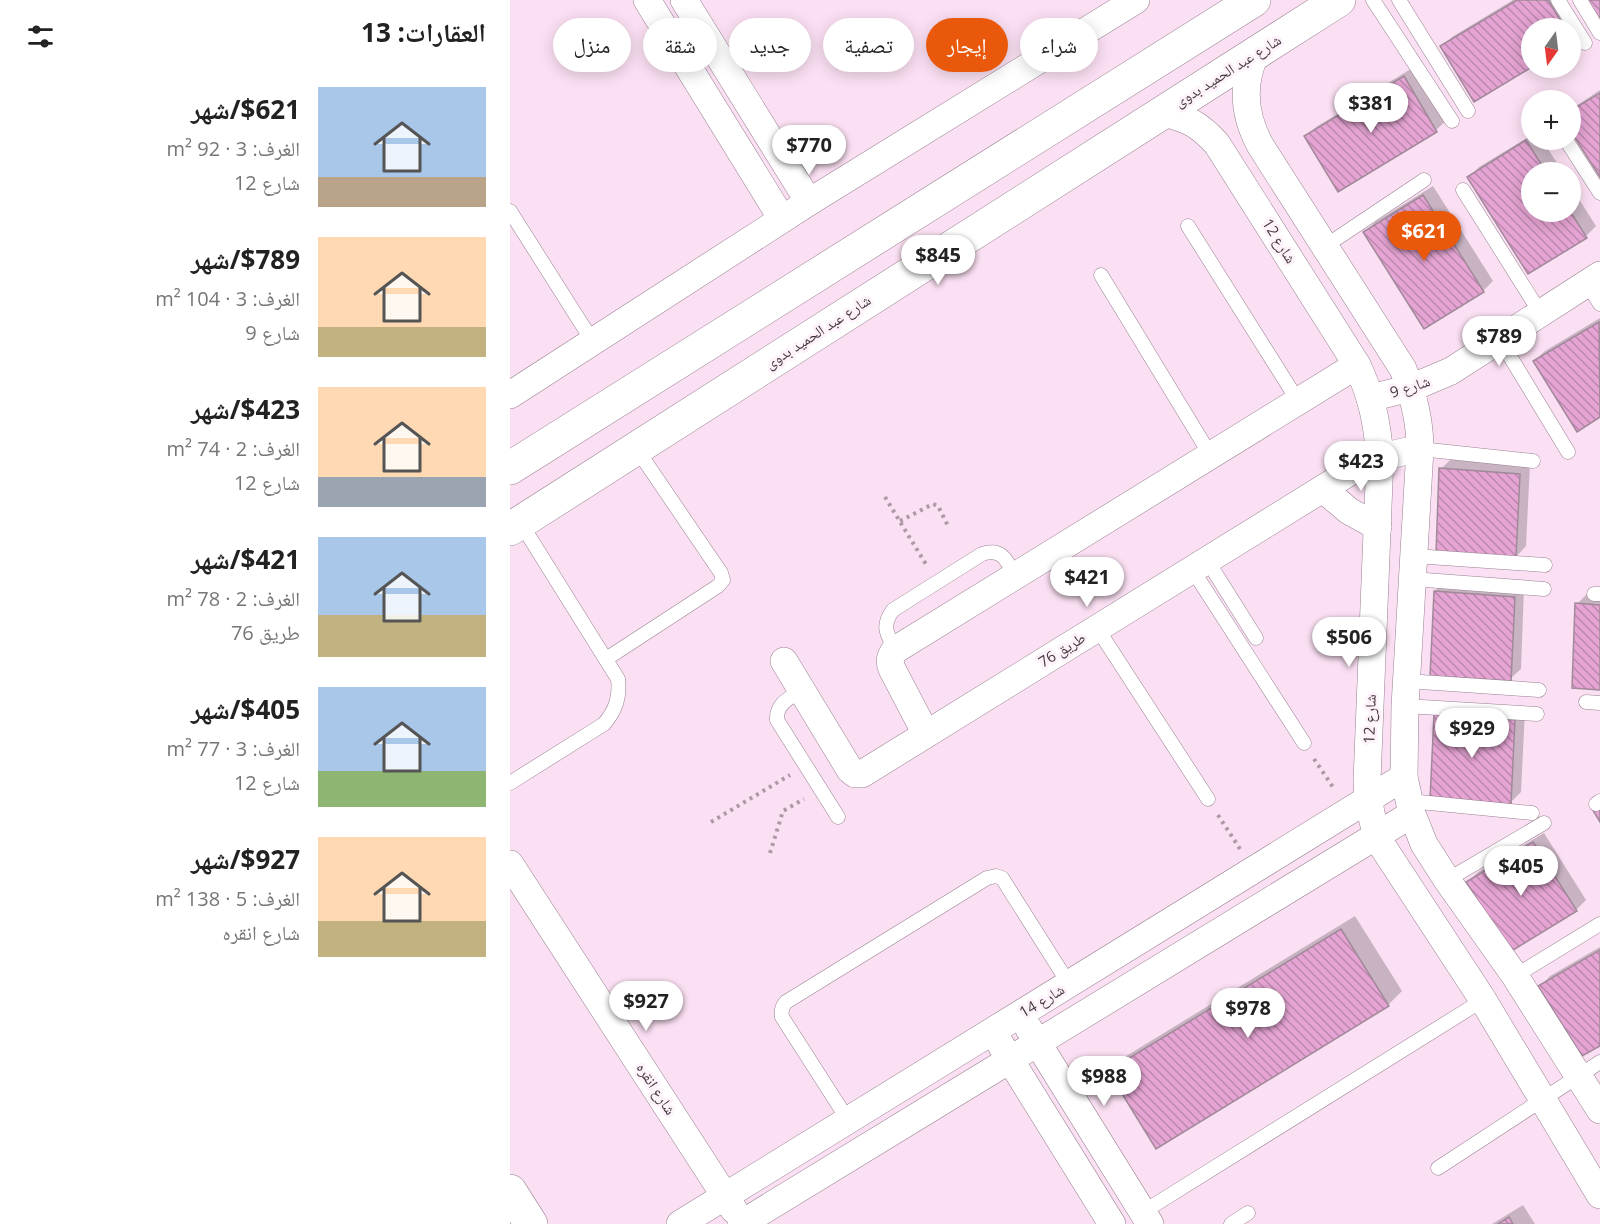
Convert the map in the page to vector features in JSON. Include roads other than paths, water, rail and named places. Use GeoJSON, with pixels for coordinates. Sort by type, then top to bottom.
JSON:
{"type":"FeatureCollection","features":[{"type":"Feature","properties":{"kind":"main road"},"geometry":{"type":"LineString","coordinates":[[510,468],[1254,0]]}},
{"type":"Feature","properties":{"kind":"main road","name":"شارع عبد الحميد بدوى"},"geometry":{"type":"LineString","coordinates":[[515,525],[1339,0]]}},
{"type":"Feature","properties":{"kind":"main road"},"geometry":{"type":"LineString","coordinates":[[510,1191],[531,1224]]}},
{"type":"Feature","properties":{"kind":"street"},"geometry":{"type":"LineString","coordinates":[[647,0],[782,219]]}},
{"type":"Feature","properties":{"kind":"street"},"geometry":{"type":"LineString","coordinates":[[684,0],[809,202]]}},
{"type":"Feature","properties":{"kind":"street"},"geometry":{"type":"LineString","coordinates":[[510,395],[782,219],[1136,0]]}},
{"type":"Feature","properties":{"kind":"street"},"geometry":{"type":"LineString","coordinates":[[1256,53],[1250,65],[1245,92],[1251,126],[1260,146],[1402,369],[1411,388],[1419,420],[1420,449],[1406,693],[1408,798],[1424,844],[1447,880],[1515,976],[1589,1069],[1600,1109],[1562,1131]]}},
{"type":"Feature","properties":{"kind":"street","name":"شارع 12"},"geometry":{"type":"LineString","coordinates":[[1162,112],[1186,119],[1208,134],[1217,144],[1365,381],[1374,408],[1380,457],[1367,781],[1372,822],[1381,844],[1483,1000],[1600,1195]]}},
{"type":"Feature","properties":{"kind":"street","name":"شارع 9"},"geometry":{"type":"LineString","coordinates":[[1370,398],[1411,388],[1451,371],[1541,314],[1596,287]]}},
{"type":"Feature","properties":{"kind":"street"},"geometry":{"type":"LineString","coordinates":[[926,734],[892,669],[891,657],[895,650],[1357,365]]}},
{"type":"Feature","properties":{"kind":"street","name":"طريق 76"},"geometry":{"type":"LineString","coordinates":[[784,661],[850,770],[855,774],[865,772],[1361,465],[1380,457],[1420,449]]}},
{"type":"Feature","properties":{"kind":"street"},"geometry":{"type":"LineString","coordinates":[[1323,489],[1349,511],[1378,527]]}},
{"type":"Feature","properties":{"kind":"street"},"geometry":{"type":"LineString","coordinates":[[742,1224],[1377,836],[1408,798]]}},
{"type":"Feature","properties":{"kind":"street","name":"شارع 14"},"geometry":{"type":"LineString","coordinates":[[680,1224],[1368,799],[1408,798]]}},
{"type":"Feature","properties":{"kind":"street","name":"شارع انقره"},"geometry":{"type":"LineString","coordinates":[[510,864],[742,1224]]}},
{"type":"Feature","properties":{"kind":"street"},"geometry":{"type":"LineString","coordinates":[[1020,1014],[1146,1218]]}},
{"type":"Feature","properties":{"kind":"street"},"geometry":{"type":"LineString","coordinates":[[992,1031],[1112,1224]]}},
{"type":"Feature","properties":{"kind":"lane"},"geometry":{"type":"LineString","coordinates":[[1373,0],[1452,121]]}},
{"type":"Feature","properties":{"kind":"lane"},"geometry":{"type":"LineString","coordinates":[[1399,0],[1468,111]]}},
{"type":"Feature","properties":{"kind":"lane"},"geometry":{"type":"LineString","coordinates":[[1558,0],[1585,43]]}},
{"type":"Feature","properties":{"kind":"lane"},"geometry":{"type":"LineString","coordinates":[[1580,0],[1600,33]]}},
{"type":"Feature","properties":{"kind":"lane"},"geometry":{"type":"LineString","coordinates":[[1572,150],[1600,193]]}},
{"type":"Feature","properties":{"kind":"lane"},"geometry":{"type":"LineString","coordinates":[[1324,247],[1424,180]]}},
{"type":"Feature","properties":{"kind":"lane"},"geometry":{"type":"LineString","coordinates":[[1463,190],[1541,314]]}},
{"type":"Feature","properties":{"kind":"lane"},"geometry":{"type":"LineString","coordinates":[[510,211],[593,342]]}},
{"type":"Feature","properties":{"kind":"lane"},"geometry":{"type":"LineString","coordinates":[[1188,226],[1298,402]]}},
{"type":"Feature","properties":{"kind":"lane"},"geometry":{"type":"LineString","coordinates":[[1101,275],[1210,456]]}},
{"type":"Feature","properties":{"kind":"lane"},"geometry":{"type":"LineString","coordinates":[[1500,340],[1568,452]]}},
{"type":"Feature","properties":{"kind":"lane"},"geometry":{"type":"LineString","coordinates":[[606,659],[718,586],[723,580],[721,573],[636,448]]}},
{"type":"Feature","properties":{"kind":"lane"},"geometry":{"type":"LineString","coordinates":[[1420,449],[1533,461]]}},
{"type":"Feature","properties":{"kind":"lane"},"geometry":{"type":"LineString","coordinates":[[510,783],[604,724],[615,710],[619,690],[618,679],[606,659],[515,525]]}},
{"type":"Feature","properties":{"kind":"lane"},"geometry":{"type":"LineString","coordinates":[[895,650],[886,625],[893,610],[982,554],[989,551],[998,552],[1015,576]]}},
{"type":"Feature","properties":{"kind":"lane"},"geometry":{"type":"LineString","coordinates":[[1199,565],[1256,638]]}},
{"type":"Feature","properties":{"kind":"lane"},"geometry":{"type":"LineString","coordinates":[[1199,565],[1304,743]]}},
{"type":"Feature","properties":{"kind":"lane"},"geometry":{"type":"LineString","coordinates":[[1413,568],[1545,565]]}},
{"type":"Feature","properties":{"kind":"lane"},"geometry":{"type":"LineString","coordinates":[[1413,568],[1544,589]]}},
{"type":"Feature","properties":{"kind":"lane"},"geometry":{"type":"LineString","coordinates":[[1097,628],[1208,799]]}},
{"type":"Feature","properties":{"kind":"lane"},"geometry":{"type":"LineString","coordinates":[[802,690],[781,705],[777,715],[780,725],[838,817]]}},
{"type":"Feature","properties":{"kind":"lane"},"geometry":{"type":"LineString","coordinates":[[1406,693],[1539,690]]}},
{"type":"Feature","properties":{"kind":"lane"},"geometry":{"type":"LineString","coordinates":[[1406,693],[1537,714]]}},
{"type":"Feature","properties":{"kind":"lane"},"geometry":{"type":"LineString","coordinates":[[1408,798],[1532,813]]}},
{"type":"Feature","properties":{"kind":"lane"},"geometry":{"type":"LineString","coordinates":[[1447,880],[1544,823]]}},
{"type":"Feature","properties":{"kind":"lane"},"geometry":{"type":"LineString","coordinates":[[848,1120],[782,1017],[783,1005],[977,884],[993,876],[1002,878],[1069,984]]}},
{"type":"Feature","properties":{"kind":"lane"},"geometry":{"type":"LineString","coordinates":[[1515,976],[1600,924]]}},
{"type":"Feature","properties":{"kind":"lane"},"geometry":{"type":"LineString","coordinates":[[1146,1218],[1483,1000]]}},
{"type":"Feature","properties":{"kind":"lane"},"geometry":{"type":"LineString","coordinates":[[1438,1168],[1589,1069]]}},
{"type":"Feature","properties":{"kind":"lane"},"geometry":{"type":"LineString","coordinates":[[1231,1224],[1248,1213]]}}]}
